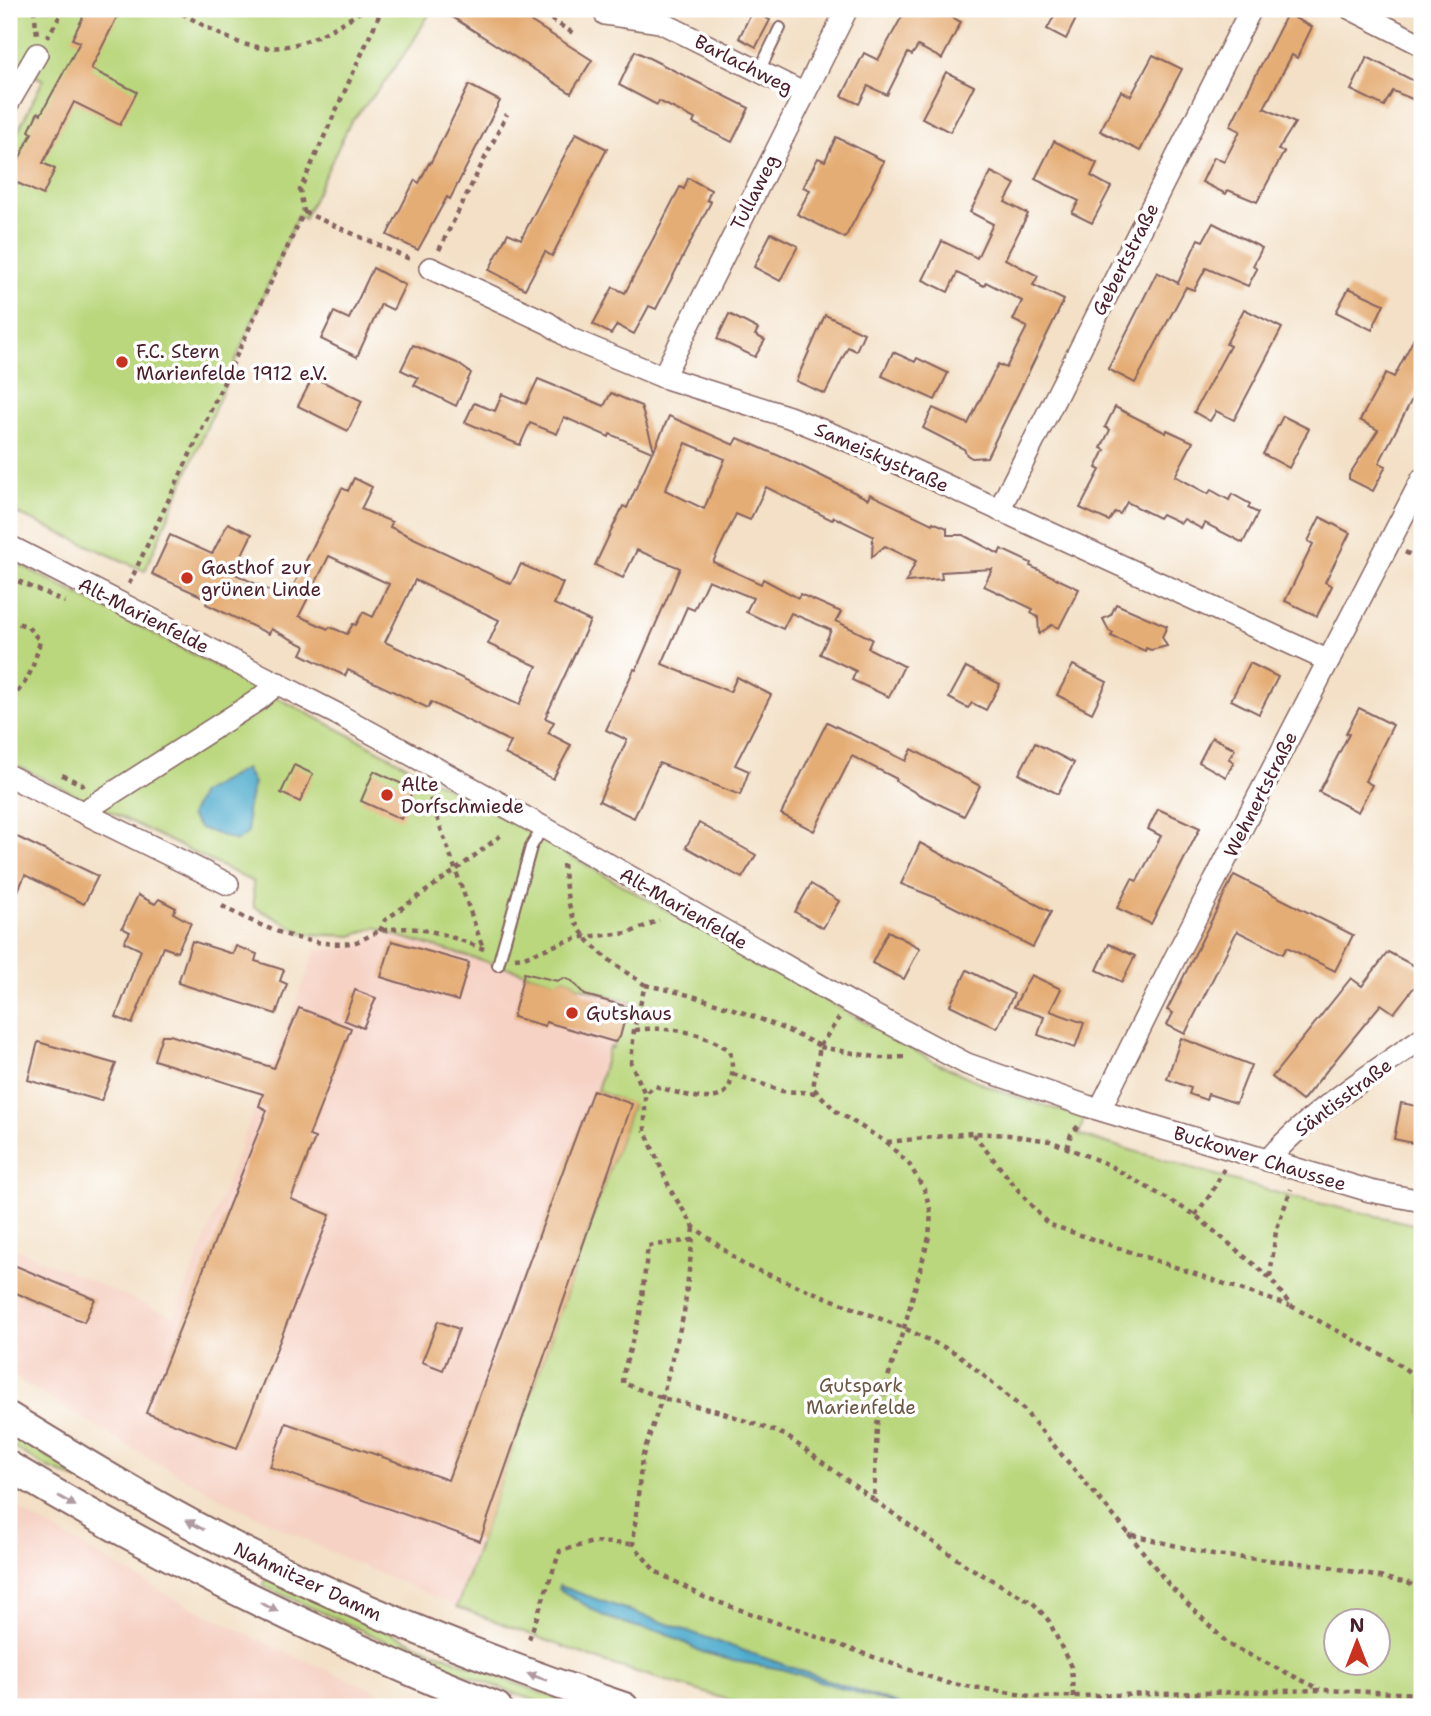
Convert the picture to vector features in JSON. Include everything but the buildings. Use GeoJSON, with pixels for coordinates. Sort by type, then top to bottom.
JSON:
{"type":"FeatureCollection","features":[{"type":"Feature","properties":{"kind":"main road","name":"Nahmitzer Damm"},"geometry":{"type":"LineString","coordinates":[[9,1418],[220,1539],[302,1579],[414,1630],[525,1673],[624,1707]]}},
{"type":"Feature","properties":{"kind":"main road","name":"Nahmitzer Damm"},"geometry":{"type":"LineString","coordinates":[[9,1466],[82,1510],[201,1574],[391,1665],[497,1707]]}},
{"type":"Feature","properties":{"kind":"street","name":"Tullaweg"},"geometry":{"type":"LineString","coordinates":[[663,376],[847,9]]}},
{"type":"Feature","properties":{"kind":"street","name":"Gebertstraße"},"geometry":{"type":"LineString","coordinates":[[999,510],[1251,9]]}},
{"type":"Feature","properties":{"kind":"street"},"geometry":{"type":"LineString","coordinates":[[1351,9],[1422,45]]}},
{"type":"Feature","properties":{"kind":"street","name":"Barlachweg"},"geometry":{"type":"LineString","coordinates":[[604,15],[660,22],[803,93]]}},
{"type":"Feature","properties":{"kind":"street"},"geometry":{"type":"LineString","coordinates":[[9,102],[37,54]]}},
{"type":"Feature","properties":{"kind":"street","name":"Sameiskystraße"},"geometry":{"type":"LineString","coordinates":[[430,268],[548,323],[571,339],[663,376],[825,431],[1329,661]]}},
{"type":"Feature","properties":{"kind":"street","name":"Wehnertstraße"},"geometry":{"type":"LineString","coordinates":[[1100,1110],[1175,958],[1422,479]]}},
{"type":"Feature","properties":{"kind":"street","name":"Alt-Marienfelde"},"geometry":{"type":"LineString","coordinates":[[9,547],[278,683],[543,827],[849,1002],[967,1065],[1100,1110]]}},
{"type":"Feature","properties":{"kind":"street"},"geometry":{"type":"LineString","coordinates":[[83,812],[258,700],[278,683]]}},
{"type":"Feature","properties":{"kind":"street"},"geometry":{"type":"LineString","coordinates":[[9,776],[228,884]]}},
{"type":"Feature","properties":{"kind":"street","name":"Säntisstraße"},"geometry":{"type":"LineString","coordinates":[[1268,1160],[1281,1145],[1318,1114],[1422,1038]]}},
{"type":"Feature","properties":{"kind":"street","name":"Buckower Chaussee"},"geometry":{"type":"LineString","coordinates":[[1100,1110],[1370,1191],[1422,1201]]}},
{"type":"Feature","properties":{"kind":"lane"},"geometry":{"type":"LineString","coordinates":[[759,71],[780,28]]}},
{"type":"Feature","properties":{"kind":"lane"},"geometry":{"type":"LineString","coordinates":[[499,960],[531,847],[543,827]]}},
{"type":"Feature","properties":{"kind":"path"},"geometry":{"type":"LineString","coordinates":[[37,54],[64,9]]}},
{"type":"Feature","properties":{"kind":"path"},"geometry":{"type":"LineString","coordinates":[[173,9],[245,45],[274,49],[309,41],[364,9]]}},
{"type":"Feature","properties":{"kind":"path"},"geometry":{"type":"LineString","coordinates":[[129,584],[304,212],[300,190],[382,9]]}},
{"type":"Feature","properties":{"kind":"path"},"geometry":{"type":"LineString","coordinates":[[534,9],[573,33]]}},
{"type":"Feature","properties":{"kind":"path"},"geometry":{"type":"LineString","coordinates":[[304,212],[430,268],[508,114]]}},
{"type":"Feature","properties":{"kind":"path"},"geometry":{"type":"LineString","coordinates":[[9,577],[66,602]]}},
{"type":"Feature","properties":{"kind":"path"},"geometry":{"type":"LineString","coordinates":[[9,621],[27,626],[40,641],[33,669],[21,690],[9,699]]}},
{"type":"Feature","properties":{"kind":"path"},"geometry":{"type":"LineString","coordinates":[[58,774],[109,795]]}},
{"type":"Feature","properties":{"kind":"path"},"geometry":{"type":"LineString","coordinates":[[84,784],[96,776]]}},
{"type":"Feature","properties":{"kind":"path"},"geometry":{"type":"LineString","coordinates":[[416,783],[438,795]]}},
{"type":"Feature","properties":{"kind":"path"},"geometry":{"type":"LineString","coordinates":[[427,789],[483,949]]}},
{"type":"Feature","properties":{"kind":"path"},"geometry":{"type":"LineString","coordinates":[[380,931],[384,920],[504,833],[493,827]]}},
{"type":"Feature","properties":{"kind":"path"},"geometry":{"type":"LineString","coordinates":[[563,864],[570,908],[583,936],[595,949],[645,985],[738,1009],[777,1024],[820,1047],[881,1058],[907,1057]]}},
{"type":"Feature","properties":{"kind":"path"},"geometry":{"type":"LineString","coordinates":[[212,900],[255,922],[303,940],[352,943],[380,931],[421,928],[483,949],[499,960],[524,957],[583,936],[629,933],[659,920]]}},
{"type":"Feature","properties":{"kind":"path"},"geometry":{"type":"LineString","coordinates":[[645,985],[634,1030],[631,1063],[645,1094],[645,1131],[671,1191],[694,1227],[744,1265],[904,1328],[958,1354],[1023,1409],[1169,1585],[1229,1645],[1323,1690]]}},
{"type":"Feature","properties":{"kind":"path"},"geometry":{"type":"LineString","coordinates":[[849,1002],[820,1047],[813,1088],[836,1111],[886,1142],[909,1164],[925,1191],[931,1213],[929,1237],[877,1425],[874,1500]]}},
{"type":"Feature","properties":{"kind":"path"},"geometry":{"type":"LineString","coordinates":[[634,1030],[657,1027],[680,1030],[714,1040],[730,1051],[733,1079],[723,1094],[710,1100],[655,1086],[645,1094]]}},
{"type":"Feature","properties":{"kind":"path"},"geometry":{"type":"LineString","coordinates":[[733,1074],[782,1091],[818,1093]]}},
{"type":"Feature","properties":{"kind":"path"},"geometry":{"type":"LineString","coordinates":[[1067,1148],[1071,1135],[1079,1125]]}},
{"type":"Feature","properties":{"kind":"path"},"geometry":{"type":"LineString","coordinates":[[886,1142],[972,1133],[1009,1135],[1050,1141],[1107,1164],[1195,1215],[1270,1278],[1291,1306]]}},
{"type":"Feature","properties":{"kind":"path"},"geometry":{"type":"LineString","coordinates":[[972,1133],[1048,1224],[1291,1306],[1394,1361],[1422,1381]]}},
{"type":"Feature","properties":{"kind":"path"},"geometry":{"type":"LineString","coordinates":[[1195,1215],[1211,1194],[1224,1169]]}},
{"type":"Feature","properties":{"kind":"path"},"geometry":{"type":"LineString","coordinates":[[1270,1278],[1276,1231],[1291,1189]]}},
{"type":"Feature","properties":{"kind":"path"},"geometry":{"type":"LineString","coordinates":[[694,1227],[684,1313],[662,1398],[642,1458],[633,1544],[655,1571],[704,1597],[947,1683],[1037,1697],[1323,1690],[1422,1695]]}},
{"type":"Feature","properties":{"kind":"path"},"geometry":{"type":"LineString","coordinates":[[693,1240],[648,1246],[644,1264],[644,1292],[623,1383],[662,1398],[721,1412],[785,1435],[967,1566],[1033,1603],[1049,1621],[1071,1667],[1074,1707]]}},
{"type":"Feature","properties":{"kind":"path"},"geometry":{"type":"LineString","coordinates":[[1129,1534],[1213,1555],[1321,1564],[1408,1583],[1422,1590]]}},
{"type":"Feature","properties":{"kind":"path"},"geometry":{"type":"LineString","coordinates":[[529,1639],[560,1552],[593,1542],[633,1544]]}},
{"type":"Feature","properties":{"kind":"shaded area"},"geometry":{"type":"Polygon","coordinates":[[[394,935],[556,981],[564,978],[577,986],[634,1003],[620,1037],[613,1048],[609,1047],[597,1091],[632,1104],[457,1607],[342,1557],[236,1506],[143,1455],[9,1374],[9,1246],[175,1317],[316,950],[353,948],[381,936],[394,935]]]}},
{"type":"Feature","properties":{"kind":"shaded area"},"geometry":{"type":"Polygon","coordinates":[[[9,1504],[166,1594],[259,1640],[412,1707],[9,1707],[9,1504]]]}},
{"type":"Feature","properties":{"kind":"green space","name":"F.C. Stern Marienfelde 1912 e.V."},"geometry":{"type":"Polygon","coordinates":[[[9,9],[432,9],[384,83],[350,123],[304,219],[298,215],[145,571],[9,510],[9,150],[43,80],[9,62],[9,9]]]}},
{"type":"Feature","properties":{"kind":"green space","name":"Gutspark Marienfelde"},"geometry":{"type":"Polygon","coordinates":[[[9,559],[365,743],[498,815],[935,1062],[999,1091],[1084,1118],[1079,1135],[1291,1197],[1422,1226],[1422,1245],[1418,1248],[1422,1254],[1422,1707],[752,1707],[607,1663],[457,1607],[632,1105],[597,1091],[609,1047],[613,1048],[621,1033],[621,1023],[629,1020],[634,1003],[577,986],[564,978],[557,982],[394,935],[376,927],[352,936],[306,934],[254,907],[253,882],[9,762],[9,559]]]}},
{"type":"Feature","properties":{"kind":"green space"},"geometry":{"type":"Polygon","coordinates":[[[9,1432],[86,1480],[84,1482],[46,1467],[9,1444],[9,1432]]]}},
{"type":"Feature","properties":{"kind":"green space"},"geometry":{"type":"Polygon","coordinates":[[[267,1578],[423,1647],[582,1707],[553,1707],[423,1658],[263,1586],[267,1578]]]}},
{"type":"Feature","properties":{"kind":"water"},"geometry":{"type":"Polygon","coordinates":[[[245,769],[253,783],[247,811],[248,833],[236,841],[200,828],[190,816],[201,793],[245,769]]]}},
{"type":"Feature","properties":{"kind":"water"},"geometry":{"type":"Polygon","coordinates":[[[559,1586],[905,1707],[895,1707],[781,1669],[702,1652],[661,1631],[644,1629],[605,1617],[559,1589],[559,1586]]]}},
{"type":"Feature","properties":{"kind":"place","name":"F.C. Stern Marienfelde 1912 e.V."},"geometry":{"type":"Point","coordinates":[122,362]}},
{"type":"Feature","properties":{"kind":"place","name":"Gasthof zur grünen Linde"},"geometry":{"type":"Point","coordinates":[187,578]}},
{"type":"Feature","properties":{"kind":"place","name":"Alte Dorfschmiede"},"geometry":{"type":"Point","coordinates":[387,795]}},
{"type":"Feature","properties":{"kind":"place","name":"Gutshaus"},"geometry":{"type":"Point","coordinates":[572,1013]}}]}
